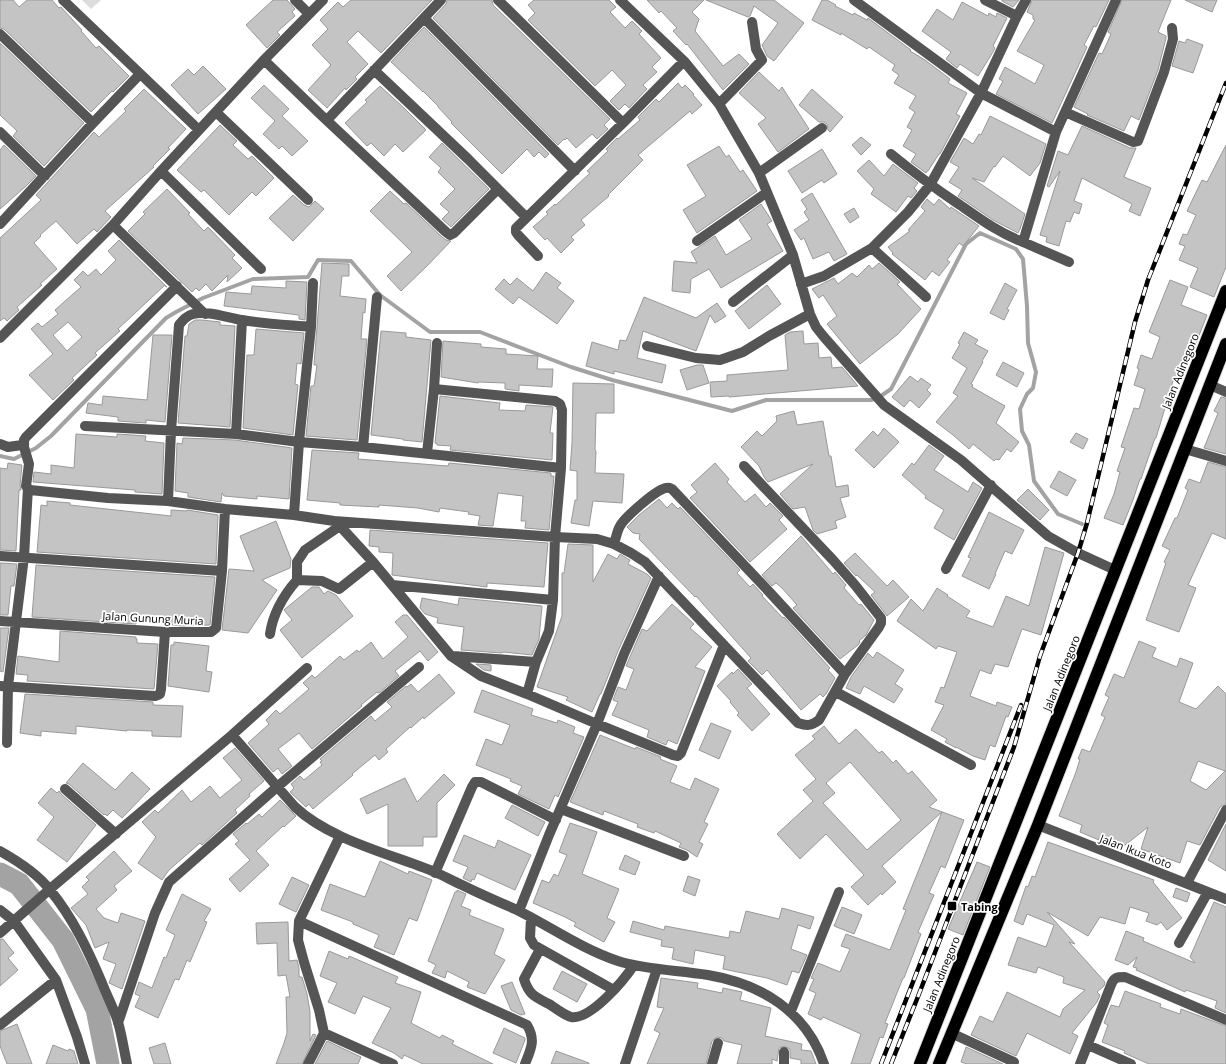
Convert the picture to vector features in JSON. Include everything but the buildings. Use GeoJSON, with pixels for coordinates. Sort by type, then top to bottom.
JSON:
{"type":"FeatureCollection","features":[{"type":"Feature","properties":{"kind":"highway","name":"Jalan Adinegoro"},"geometry":{"type":"LineString","coordinates":[[920,1064],[1226,291]]}},
{"type":"Feature","properties":{"kind":"highway"},"geometry":{"type":"LineString","coordinates":[[939,1064],[1038,824],[1226,344]]}},
{"type":"Feature","properties":{"kind":"street"},"geometry":{"type":"LineString","coordinates":[[63,0],[199,130]]}},
{"type":"Feature","properties":{"kind":"street"},"geometry":{"type":"LineString","coordinates":[[295,0],[310,14]]}},
{"type":"Feature","properties":{"kind":"street"},"geometry":{"type":"LineString","coordinates":[[0,338],[113,225],[160,171],[264,60],[323,0]]}},
{"type":"Feature","properties":{"kind":"street"},"geometry":{"type":"LineString","coordinates":[[327,120],[441,0]]}},
{"type":"Feature","properties":{"kind":"street"},"geometry":{"type":"LineString","coordinates":[[498,0],[623,123]]}},
{"type":"Feature","properties":{"kind":"street"},"geometry":{"type":"LineString","coordinates":[[620,0],[684,61],[719,104],[759,173],[766,193],[794,255],[810,314],[816,327],[824,337],[884,405],[961,460],[1048,536],[1078,553],[1115,570]]}},
{"type":"Feature","properties":{"kind":"street"},"geometry":{"type":"LineString","coordinates":[[854,0],[867,4],[981,93],[1056,132]]}},
{"type":"Feature","properties":{"kind":"street"},"geometry":{"type":"LineString","coordinates":[[985,0],[1017,16]]}},
{"type":"Feature","properties":{"kind":"street"},"geometry":{"type":"LineString","coordinates":[[802,284],[824,276],[872,248],[908,212],[930,185],[981,93],[1026,0]]}},
{"type":"Feature","properties":{"kind":"street"},"geometry":{"type":"LineString","coordinates":[[1023,242],[1056,132],[1116,0]]}},
{"type":"Feature","properties":{"kind":"street"},"geometry":{"type":"LineString","coordinates":[[424,18],[575,171]]}},
{"type":"Feature","properties":{"kind":"street"},"geometry":{"type":"LineString","coordinates":[[719,104],[762,60],[755,48],[752,22]]}},
{"type":"Feature","properties":{"kind":"street"},"geometry":{"type":"LineString","coordinates":[[1065,112],[1133,142],[1138,141],[1164,72],[1173,39],[1172,28]]}},
{"type":"Feature","properties":{"kind":"street"},"geometry":{"type":"LineString","coordinates":[[0,34],[93,123]]}},
{"type":"Feature","properties":{"kind":"street"},"geometry":{"type":"LineString","coordinates":[[264,60],[450,235],[454,233],[498,188]]}},
{"type":"Feature","properties":{"kind":"street"},"geometry":{"type":"LineString","coordinates":[[538,256],[518,235],[516,228],[684,61]]}},
{"type":"Feature","properties":{"kind":"street"},"geometry":{"type":"LineString","coordinates":[[374,70],[498,188],[526,217]]}},
{"type":"Feature","properties":{"kind":"street"},"geometry":{"type":"LineString","coordinates":[[1,221],[140,74]]}},
{"type":"Feature","properties":{"kind":"street"},"geometry":{"type":"LineString","coordinates":[[216,112],[308,200]]}},
{"type":"Feature","properties":{"kind":"street"},"geometry":{"type":"LineString","coordinates":[[759,173],[822,128]]}},
{"type":"Feature","properties":{"kind":"street"},"geometry":{"type":"LineString","coordinates":[[0,132],[45,176]]}},
{"type":"Feature","properties":{"kind":"street"},"geometry":{"type":"LineString","coordinates":[[890,154],[930,185],[999,232],[1069,262]]}},
{"type":"Feature","properties":{"kind":"street"},"geometry":{"type":"LineString","coordinates":[[160,171],[261,269]]}},
{"type":"Feature","properties":{"kind":"street"},"geometry":{"type":"LineString","coordinates":[[697,241],[766,193]]}},
{"type":"Feature","properties":{"kind":"street"},"geometry":{"type":"LineString","coordinates":[[113,225],[202,311]]}},
{"type":"Feature","properties":{"kind":"street"},"geometry":{"type":"LineString","coordinates":[[872,248],[926,297]]}},
{"type":"Feature","properties":{"kind":"street"},"geometry":{"type":"LineString","coordinates":[[733,302],[794,255]]}},
{"type":"Feature","properties":{"kind":"street"},"geometry":{"type":"LineString","coordinates":[[294,515],[299,442],[311,327],[313,282]]}},
{"type":"Feature","properties":{"kind":"street"},"geometry":{"type":"LineString","coordinates":[[7,742],[4,686],[16,622],[24,557],[28,488],[26,486],[28,464],[24,448],[24,440],[177,286]]}},
{"type":"Feature","properties":{"kind":"street"},"geometry":{"type":"LineString","coordinates":[[363,447],[377,297]]}},
{"type":"Feature","properties":{"kind":"street"},"geometry":{"type":"LineString","coordinates":[[168,501],[171,431],[179,325],[185,316],[202,311],[242,320],[311,327]]}},
{"type":"Feature","properties":{"kind":"street"},"geometry":{"type":"LineString","coordinates":[[647,346],[696,358],[720,360],[743,352],[810,314]]}},
{"type":"Feature","properties":{"kind":"street"},"geometry":{"type":"LineString","coordinates":[[236,434],[242,320]]}},
{"type":"Feature","properties":{"kind":"street"},"geometry":{"type":"LineString","coordinates":[[427,453],[437,343]]}},
{"type":"Feature","properties":{"kind":"street"},"geometry":{"type":"LineString","coordinates":[[1210,385],[1226,392]]}},
{"type":"Feature","properties":{"kind":"street"},"geometry":{"type":"LineString","coordinates":[[434,389],[555,401],[560,404],[562,410],[561,468],[555,537],[553,600],[549,630],[536,662],[527,694]]}},
{"type":"Feature","properties":{"kind":"street"},"geometry":{"type":"LineString","coordinates":[[85,426],[236,434],[299,442],[427,453],[561,468]]}},
{"type":"Feature","properties":{"kind":"street"},"geometry":{"type":"LineString","coordinates":[[0,444],[8,447],[22,445],[24,448]]}},
{"type":"Feature","properties":{"kind":"street"},"geometry":{"type":"LineString","coordinates":[[1184,449],[1226,462]]}},
{"type":"Feature","properties":{"kind":"street"},"geometry":{"type":"LineString","coordinates":[[28,488],[30,490],[50,493],[168,501],[226,509],[294,515],[337,523],[597,539],[614,544],[631,552],[645,562],[798,723],[808,726],[819,720],[845,674],[879,628],[882,623],[881,618],[833,560],[744,466]]}},
{"type":"Feature","properties":{"kind":"street"},"geometry":{"type":"LineString","coordinates":[[946,569],[991,485]]}},
{"type":"Feature","properties":{"kind":"street"},"geometry":{"type":"LineString","coordinates":[[614,544],[619,527],[626,517],[662,489],[668,487],[672,489],[762,583],[845,674]]}},
{"type":"Feature","properties":{"kind":"street","name":"Jalan Gunung Muria"},"geometry":{"type":"LineString","coordinates":[[0,621],[165,632],[211,632],[216,628],[226,509]]}},
{"type":"Feature","properties":{"kind":"street"},"geometry":{"type":"LineString","coordinates":[[337,523],[373,562],[451,656],[481,676],[674,755],[678,756],[681,753],[724,645]]}},
{"type":"Feature","properties":{"kind":"street"},"geometry":{"type":"LineString","coordinates":[[270,634],[272,620],[280,604],[297,580],[297,562],[305,550],[337,523]]}},
{"type":"Feature","properties":{"kind":"street"},"geometry":{"type":"LineString","coordinates":[[0,556],[222,570]]}},
{"type":"Feature","properties":{"kind":"street"},"geometry":{"type":"LineString","coordinates":[[297,580],[322,581],[338,589],[373,562]]}},
{"type":"Feature","properties":{"kind":"street"},"geometry":{"type":"LineString","coordinates":[[518,911],[597,724],[624,654],[659,576]]}},
{"type":"Feature","properties":{"kind":"street"},"geometry":{"type":"LineString","coordinates":[[392,585],[553,600]]}},
{"type":"Feature","properties":{"kind":"street"},"geometry":{"type":"LineString","coordinates":[[4,686],[155,696],[160,694],[165,632]]}},
{"type":"Feature","properties":{"kind":"street"},"geometry":{"type":"LineString","coordinates":[[451,656],[536,662]]}},
{"type":"Feature","properties":{"kind":"street"},"geometry":{"type":"LineString","coordinates":[[118,1023],[155,913],[169,882],[277,787],[419,667]]}},
{"type":"Feature","properties":{"kind":"street"},"geometry":{"type":"LineString","coordinates":[[0,933],[47,891],[232,735],[306,668]]}},
{"type":"Feature","properties":{"kind":"street"},"geometry":{"type":"LineString","coordinates":[[836,692],[971,765]]}},
{"type":"Feature","properties":{"kind":"street"},"geometry":{"type":"LineString","coordinates":[[232,735],[277,787],[306,817],[340,836],[435,872],[518,911],[592,952],[634,965],[708,975],[742,984],[765,994],[791,1011],[809,1033],[820,1050],[824,1064]]}},
{"type":"Feature","properties":{"kind":"street"},"geometry":{"type":"LineString","coordinates":[[435,872],[475,782],[481,782],[556,820]]}},
{"type":"Feature","properties":{"kind":"street"},"geometry":{"type":"LineString","coordinates":[[65,789],[116,834]]}},
{"type":"Feature","properties":{"kind":"street"},"geometry":{"type":"LineString","coordinates":[[561,809],[684,856]]}},
{"type":"Feature","properties":{"kind":"street"},"geometry":{"type":"LineString","coordinates":[[1187,883],[1226,810]]}},
{"type":"Feature","properties":{"kind":"street","name":"Jalan Ikua Koto"},"geometry":{"type":"LineString","coordinates":[[1038,824],[1226,899]]}},
{"type":"Feature","properties":{"kind":"street"},"geometry":{"type":"LineString","coordinates":[[308,1064],[324,1033],[320,1010],[298,940],[299,921],[340,836]]}},
{"type":"Feature","properties":{"kind":"street"},"geometry":{"type":"LineString","coordinates":[[0,851],[27,868],[73,923],[92,961],[118,1023],[127,1064]]}},
{"type":"Feature","properties":{"kind":"street"},"geometry":{"type":"LineString","coordinates":[[791,1011],[839,892]]}},
{"type":"Feature","properties":{"kind":"street"},"geometry":{"type":"LineString","coordinates":[[1179,943],[1208,892]]}},
{"type":"Feature","properties":{"kind":"street"},"geometry":{"type":"LineString","coordinates":[[0,910],[17,919],[56,980],[77,1037],[85,1064]]}},
{"type":"Feature","properties":{"kind":"street"},"geometry":{"type":"LineString","coordinates":[[531,918],[530,938],[534,945],[614,990]]}},
{"type":"Feature","properties":{"kind":"street"},"geometry":{"type":"LineString","coordinates":[[299,921],[527,1025],[532,1033],[532,1045],[525,1064]]}},
{"type":"Feature","properties":{"kind":"street"},"geometry":{"type":"LineString","coordinates":[[540,949],[524,979],[527,989],[533,996],[571,1017],[580,1016],[600,1004],[627,976],[634,965]]}},
{"type":"Feature","properties":{"kind":"street"},"geometry":{"type":"LineString","coordinates":[[625,1064],[657,969]]}},
{"type":"Feature","properties":{"kind":"street"},"geometry":{"type":"LineString","coordinates":[[1080,1064],[1113,979],[1116,977],[1124,977],[1226,1020]]}},
{"type":"Feature","properties":{"kind":"street"},"geometry":{"type":"LineString","coordinates":[[0,1025],[56,980]]}},
{"type":"Feature","properties":{"kind":"street"},"geometry":{"type":"LineString","coordinates":[[324,1033],[393,1064]]}},
{"type":"Feature","properties":{"kind":"street"},"geometry":{"type":"LineString","coordinates":[[951,1033],[1014,1062]]}},
{"type":"Feature","properties":{"kind":"street"},"geometry":{"type":"LineString","coordinates":[[712,1064],[718,1043]]}},
{"type":"Feature","properties":{"kind":"street"},"geometry":{"type":"LineString","coordinates":[[1088,1045],[1131,1064]]}},
{"type":"Feature","properties":{"kind":"street"},"geometry":{"type":"LineString","coordinates":[[784,1052],[784,1064]]}},
{"type":"Feature","properties":{"kind":"shaded area"},"geometry":{"type":"Polygon","coordinates":[[[82,0],[101,0],[91,9],[82,0]]]}},
{"type":"Feature","properties":{"kind":"waterway"},"geometry":{"type":"LineString","coordinates":[[0,456],[14,459],[36,448],[51,436],[166,318],[203,298],[253,279],[308,277],[318,260],[351,261],[380,295],[430,332],[480,332],[571,367],[612,380],[732,411],[766,400],[871,400],[878,398],[891,389],[966,244],[980,233],[1016,249],[1023,259],[1027,306],[1028,343],[1036,372],[1033,388],[1027,394],[1020,409],[1022,431],[1029,445],[1034,481],[1058,514],[1082,524]]}},
{"type":"Feature","properties":{"kind":"waterway"},"geometry":{"type":"LineString","coordinates":[[0,874],[19,884],[63,940],[97,1009],[108,1064]]}},
{"type":"Feature","properties":{"kind":"railway"},"geometry":{"type":"LineString","coordinates":[[891,1064],[1014,747],[1040,656],[1078,553],[1087,523],[1135,322],[1148,280],[1226,83]]}},
{"type":"Feature","properties":{"kind":"railway"},"geometry":{"type":"LineString","coordinates":[[881,1064],[1021,705]]}},
{"type":"Feature","properties":{"kind":"place","name":"Tabing"},"geometry":{"type":"Point","coordinates":[952,906]}}]}
